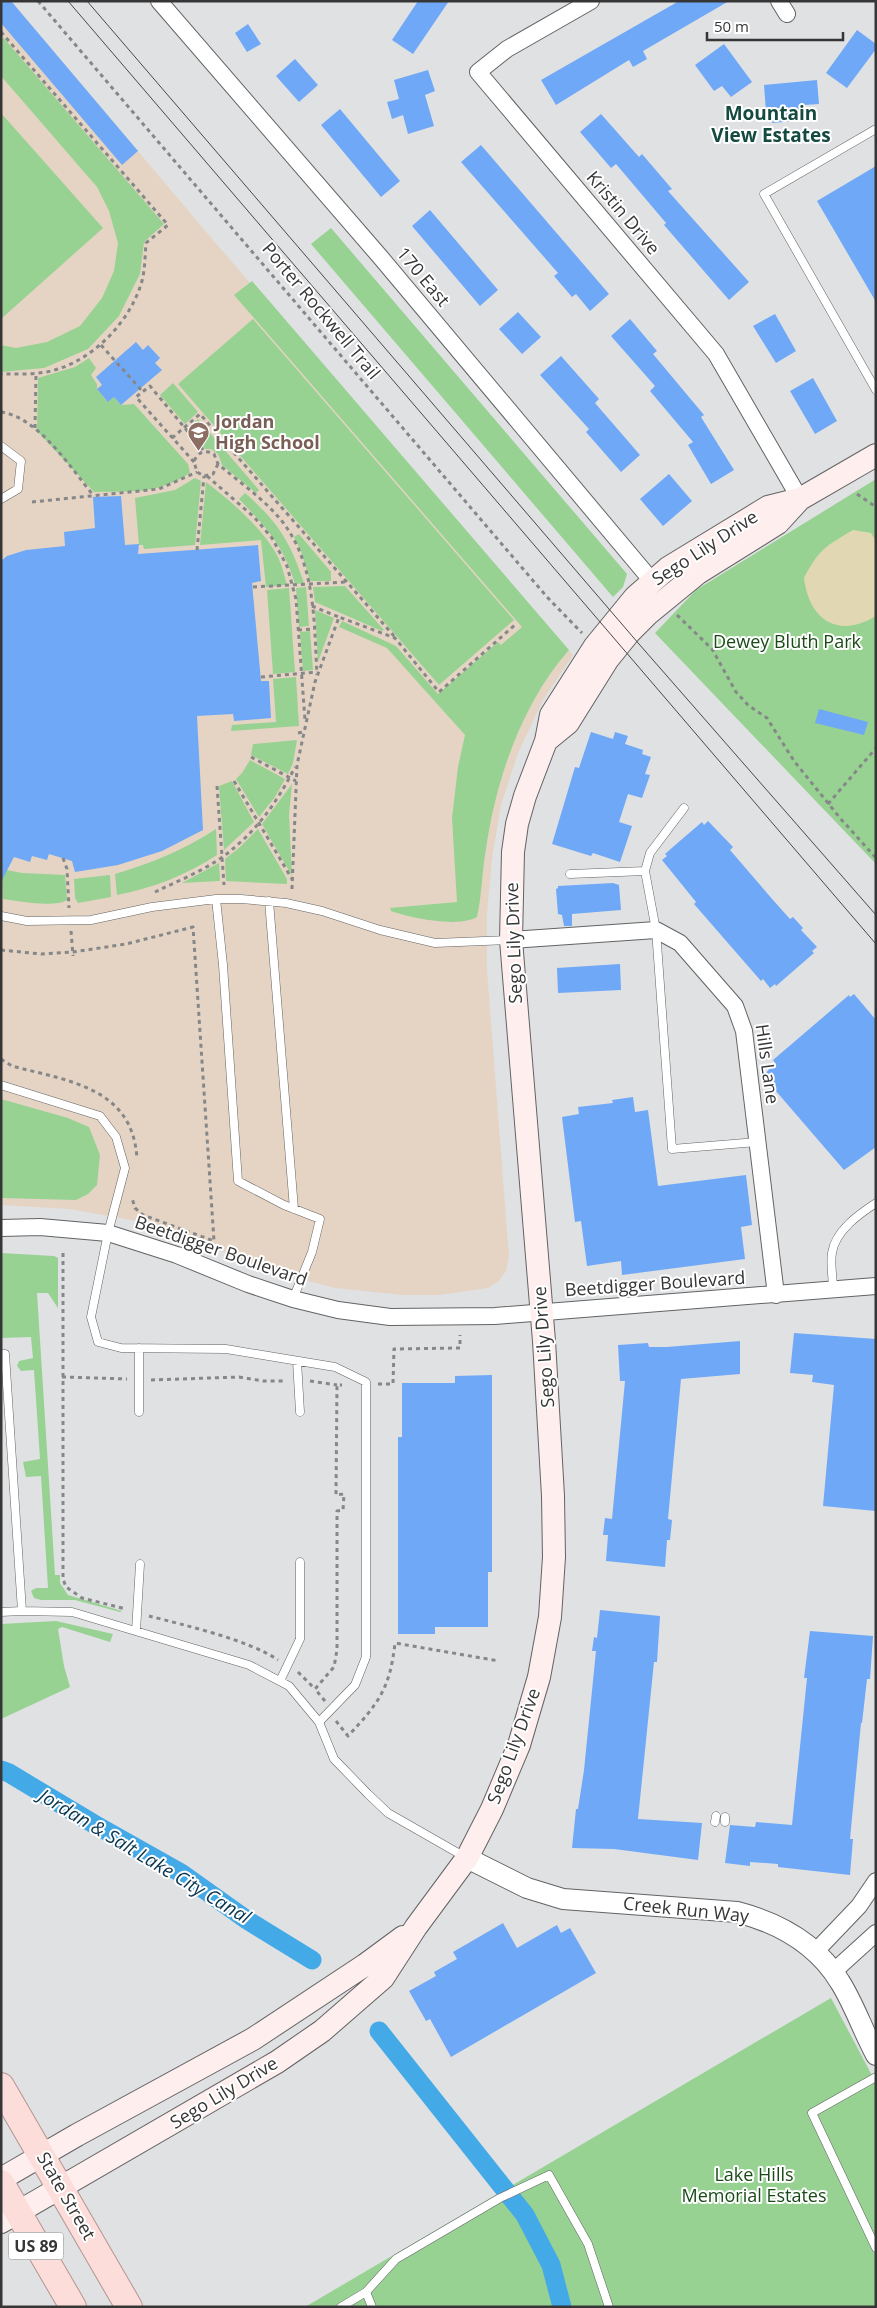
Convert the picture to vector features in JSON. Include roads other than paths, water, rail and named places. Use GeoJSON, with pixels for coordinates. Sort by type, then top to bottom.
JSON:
{"type":"FeatureCollection","features":[{"type":"Feature","properties":{"kind":"main road","name":"Sego Lily Drive"},"geometry":{"type":"LineString","coordinates":[[9,2217],[260,2072],[322,2030],[383,1978],[416,1927],[467,1858],[492,1809],[519,1745],[539,1677],[550,1617],[554,1556],[553,1496],[542,1313],[511,940],[511,889],[517,824],[525,796],[546,741],[551,715],[594,646],[616,618],[652,581],[685,558],[768,507],[800,498],[876,455]]}},
{"type":"Feature","properties":{"kind":"main road","name":"Sego Lily Drive"},"geometry":{"type":"LineString","coordinates":[[546,741],[568,722],[608,660],[629,633],[648,614],[698,573],[778,523],[800,498]]}},
{"type":"Feature","properties":{"kind":"main road","name":"Sego Lily Drive"},"geometry":{"type":"LineString","coordinates":[[1,2179],[253,2039],[365,1966],[416,1927]]}},
{"type":"Feature","properties":{"kind":"main road","name":"State Street"},"geometry":{"type":"LineString","coordinates":[[1,2086],[61,2186],[129,2307]]}},
{"type":"Feature","properties":{"kind":"main road","name":"US 89"},"geometry":{"type":"LineString","coordinates":[[1,2183],[9,2217],[73,2307]]}},
{"type":"Feature","properties":{"kind":"street","name":"170 East"},"geometry":{"type":"LineString","coordinates":[[160,1],[382,259],[652,581]]}},
{"type":"Feature","properties":{"kind":"street","name":"Kristin Drive"},"geometry":{"type":"LineString","coordinates":[[591,1],[507,49],[478,72],[716,354],[800,498]]}},
{"type":"Feature","properties":{"kind":"street"},"geometry":{"type":"LineString","coordinates":[[511,940],[656,930]]}},
{"type":"Feature","properties":{"kind":"street","name":"Hills Lane"},"geometry":{"type":"LineString","coordinates":[[656,930],[680,942],[735,1006],[744,1031],[776,1294]]}},
{"type":"Feature","properties":{"kind":"street","name":"Beetdigger Boulevard"},"geometry":{"type":"LineString","coordinates":[[1,1228],[40,1227],[108,1234],[177,1255],[248,1284],[293,1299],[338,1310],[390,1317],[456,1318],[542,1313],[876,1286]]}},
{"type":"Feature","properties":{"kind":"street","name":"Creek Run Way"},"geometry":{"type":"LineString","coordinates":[[467,1858],[527,1888],[564,1899],[712,1909],[755,1917],[786,1930],[815,1952],[841,1983],[876,2054]]}},
{"type":"Feature","properties":{"kind":"street"},"geometry":{"type":"LineString","coordinates":[[815,1952],[859,1906],[876,1881]]}},
{"type":"Feature","properties":{"kind":"street"},"geometry":{"type":"LineString","coordinates":[[833,1972],[876,1933]]}},
{"type":"Feature","properties":{"kind":"lane"},"geometry":{"type":"LineString","coordinates":[[876,129],[764,194],[876,390]]}},
{"type":"Feature","properties":{"kind":"lane"},"geometry":{"type":"LineString","coordinates":[[1,446],[21,461],[18,489],[1,499]]}},
{"type":"Feature","properties":{"kind":"lane"},"geometry":{"type":"LineString","coordinates":[[684,808],[650,853],[645,872],[656,930],[672,1150],[757,1142]]}},
{"type":"Feature","properties":{"kind":"lane"},"geometry":{"type":"LineString","coordinates":[[570,874],[645,872]]}},
{"type":"Feature","properties":{"kind":"lane"},"geometry":{"type":"LineString","coordinates":[[1,916],[28,921],[91,920],[152,907],[216,899],[268,901],[322,911],[380,930],[435,943],[511,940]]}},
{"type":"Feature","properties":{"kind":"lane"},"geometry":{"type":"LineString","coordinates":[[216,899],[223,965],[238,1181],[294,1209],[320,1219],[312,1252],[293,1299]]}},
{"type":"Feature","properties":{"kind":"lane"},"geometry":{"type":"LineString","coordinates":[[268,901],[294,1209]]}},
{"type":"Feature","properties":{"kind":"lane"},"geometry":{"type":"LineString","coordinates":[[1,1085],[100,1116],[116,1137],[125,1168],[108,1234],[91,1317],[98,1342],[121,1348],[226,1348],[335,1367],[366,1382],[366,1658],[355,1685],[319,1722]]}},
{"type":"Feature","properties":{"kind":"lane"},"geometry":{"type":"LineString","coordinates":[[834,1289],[831,1258],[835,1243],[850,1223],[876,1202]]}},
{"type":"Feature","properties":{"kind":"lane"},"geometry":{"type":"LineString","coordinates":[[139,1348],[139,1412]]}},
{"type":"Feature","properties":{"kind":"lane"},"geometry":{"type":"LineString","coordinates":[[1,1354],[5,1354],[22,1611]]}},
{"type":"Feature","properties":{"kind":"lane"},"geometry":{"type":"LineString","coordinates":[[297,1360],[300,1412]]}},
{"type":"Feature","properties":{"kind":"lane"},"geometry":{"type":"LineString","coordinates":[[280,1681],[300,1639],[300,1562]]}},
{"type":"Feature","properties":{"kind":"lane"},"geometry":{"type":"LineString","coordinates":[[136,1631],[140,1564]]}},
{"type":"Feature","properties":{"kind":"lane"},"geometry":{"type":"LineString","coordinates":[[1,1612],[72,1612],[249,1664],[289,1686],[319,1722],[334,1759],[388,1813],[467,1858]]}},
{"type":"Feature","properties":{"kind":"lane"},"geometry":{"type":"LineString","coordinates":[[876,2078],[812,2113],[876,2248]]}},
{"type":"Feature","properties":{"kind":"lane"},"geometry":{"type":"LineString","coordinates":[[341,2307],[366,2292],[396,2259],[500,2198],[548,2175],[588,2244],[609,2307]]}},
{"type":"Feature","properties":{"kind":"lane"},"geometry":{"type":"LineString","coordinates":[[366,2292],[372,2307]]}},
{"type":"Feature","properties":{"kind":"waterway","name":"Jordan & Salt Lake City Canal"},"geometry":{"type":"LineString","coordinates":[[1,1770],[181,1873],[247,1920],[312,1960]]}},
{"type":"Feature","properties":{"kind":"waterway","name":"Jordan & Salt Lake City Canal"},"geometry":{"type":"LineString","coordinates":[[379,2031],[525,2215],[551,2265],[562,2307]]}},
{"type":"Feature","properties":{"kind":"tram line"},"geometry":{"type":"LineString","coordinates":[[68,1],[876,944]]}},
{"type":"Feature","properties":{"kind":"tram line"},"geometry":{"type":"LineString","coordinates":[[87,1],[639,644],[876,915]]}},
{"type":"Feature","properties":{"kind":"place","name":"Jordan High School"},"geometry":{"type":"Point","coordinates":[199,451]}},
{"type":"Feature","properties":{"kind":"district","name":"Mountain View Estates"},"geometry":{"type":"Point","coordinates":[771,124]}},
{"type":"Feature","properties":{"kind":"park label","name":"Dewey Bluth Park"},"geometry":{"type":"Point","coordinates":[787,642]}},
{"type":"Feature","properties":{"kind":"park label","name":"Lake Hills Memorial Estates"},"geometry":{"type":"Point","coordinates":[754,2185]}}]}
